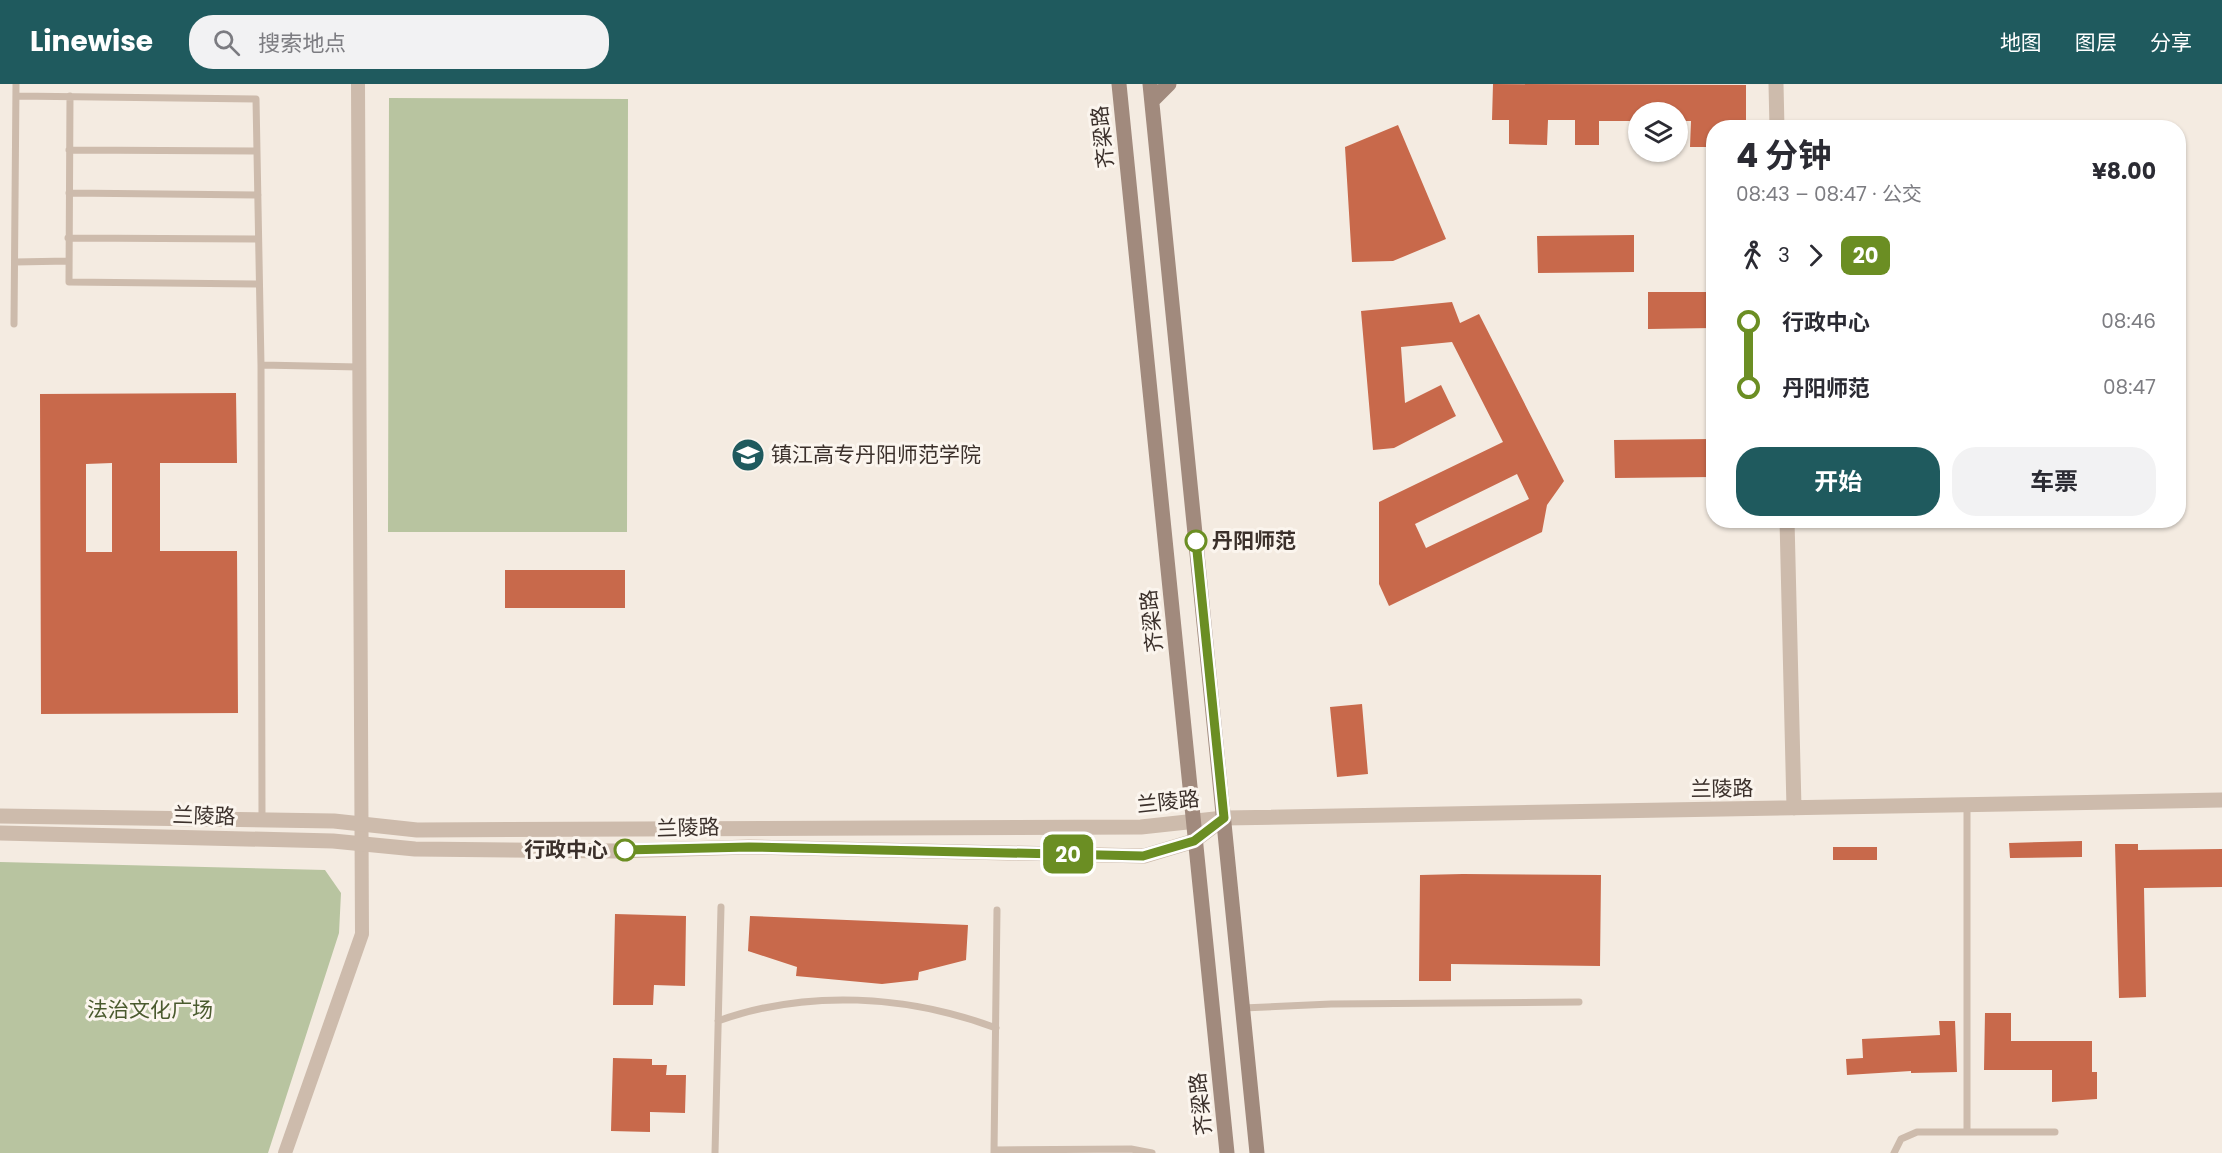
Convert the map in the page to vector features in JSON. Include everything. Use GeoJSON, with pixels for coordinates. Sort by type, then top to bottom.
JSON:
{"type":"FeatureCollection","features":[{"type":"Feature","properties":{"kind":"main road"},"geometry":{"type":"LineString","coordinates":[[1110,84],[1119,92]]}},
{"type":"Feature","properties":{"kind":"main road"},"geometry":{"type":"LineString","coordinates":[[1150,84],[1257,1153]]}},
{"type":"Feature","properties":{"kind":"main road"},"geometry":{"type":"LineString","coordinates":[[1152,101],[1169,84]]}},
{"type":"Feature","properties":{"kind":"main road","name":"齐梁路"},"geometry":{"type":"LineString","coordinates":[[1119,92],[1227,1153]]}},
{"type":"Feature","properties":{"kind":"street"},"geometry":{"type":"LineString","coordinates":[[285,1153],[362,934],[358,84]]}},
{"type":"Feature","properties":{"kind":"street"},"geometry":{"type":"LineString","coordinates":[[1776,84],[1777,120]]}},
{"type":"Feature","properties":{"kind":"street"},"geometry":{"type":"LineString","coordinates":[[1787,528],[1794,808]]}},
{"type":"Feature","properties":{"kind":"street","name":"兰陵路"},"geometry":{"type":"LineString","coordinates":[[0,816],[262,820],[362,824],[417,830],[615,831],[750,827],[1141,827],[1224,818],[2222,800]]}},
{"type":"Feature","properties":{"kind":"street","name":"兰陵路"},"geometry":{"type":"LineString","coordinates":[[0,833],[362,844],[415,849],[617,850],[749,847],[1143,856],[1194,841],[1224,818]]}},
{"type":"Feature","properties":{"kind":"lane"},"geometry":{"type":"LineString","coordinates":[[14,324],[16,84]]}},
{"type":"Feature","properties":{"kind":"lane"},"geometry":{"type":"LineString","coordinates":[[15,96],[256,99],[261,365],[262,820]]}},
{"type":"Feature","properties":{"kind":"lane"},"geometry":{"type":"LineString","coordinates":[[70,96],[69,282],[259,284]]}},
{"type":"Feature","properties":{"kind":"lane"},"geometry":{"type":"LineString","coordinates":[[69,150],[257,151]]}},
{"type":"Feature","properties":{"kind":"lane"},"geometry":{"type":"LineString","coordinates":[[69,193],[258,195]]}},
{"type":"Feature","properties":{"kind":"lane"},"geometry":{"type":"LineString","coordinates":[[68,238],[258,239]]}},
{"type":"Feature","properties":{"kind":"lane"},"geometry":{"type":"LineString","coordinates":[[15,262],[69,261]]}},
{"type":"Feature","properties":{"kind":"lane"},"geometry":{"type":"LineString","coordinates":[[261,365],[360,367]]}},
{"type":"Feature","properties":{"kind":"lane"},"geometry":{"type":"LineString","coordinates":[[1967,806],[1967,1131]]}},
{"type":"Feature","properties":{"kind":"lane"},"geometry":{"type":"LineString","coordinates":[[716,1153],[721,907]]}},
{"type":"Feature","properties":{"kind":"lane"},"geometry":{"type":"LineString","coordinates":[[997,910],[994,1151],[1131,1149],[1152,1153]]}},
{"type":"Feature","properties":{"kind":"lane"},"geometry":{"type":"LineString","coordinates":[[718,1021],[748,1011],[788,1004],[882,1002],[919,1005],[960,1014],[996,1028]]}},
{"type":"Feature","properties":{"kind":"lane"},"geometry":{"type":"LineString","coordinates":[[1242,1008],[1331,1004],[1579,1002]]}},
{"type":"Feature","properties":{"kind":"lane"},"geometry":{"type":"LineString","coordinates":[[1894,1153],[1901,1139],[1917,1132],[2055,1131]]}},
{"type":"Feature","properties":{"kind":"green space"},"geometry":{"type":"Polygon","coordinates":[[[389,98],[628,99],[627,532],[388,532],[389,98]]]}},
{"type":"Feature","properties":{"kind":"green space","name":"法治文化广场"},"geometry":{"type":"Polygon","coordinates":[[[0,862],[325,870],[341,893],[339,933],[268,1153],[0,1153],[0,862]]]}},
{"type":"Feature","properties":{"kind":"building"},"geometry":{"type":"Polygon","coordinates":[[[1493,84],[1746,85],[1746,120],[1706,120],[1706,147],[1690,147],[1691,121],[1688,121],[1688,102],[1628,102],[1628,121],[1599,121],[1599,145],[1575,145],[1575,120],[1548,120],[1547,145],[1509,144],[1509,120],[1492,120],[1493,84]]]}},
{"type":"Feature","properties":{"kind":"building"},"geometry":{"type":"Polygon","coordinates":[[[1398,125],[1446,239],[1393,261],[1352,262],[1345,147],[1398,125]]]}},
{"type":"Feature","properties":{"kind":"building"},"geometry":{"type":"Polygon","coordinates":[[[1634,235],[1634,272],[1538,273],[1537,236],[1634,235]]]}},
{"type":"Feature","properties":{"kind":"building"},"geometry":{"type":"Polygon","coordinates":[[[1648,292],[1706,292],[1706,328],[1648,329],[1648,292]]]}},
{"type":"Feature","properties":{"kind":"building"},"geometry":{"type":"Polygon","coordinates":[[[1452,302],[1460,323],[1479,314],[1564,481],[1547,505],[1542,532],[1389,606],[1379,584],[1379,502],[1503,442],[1452,342],[1401,347],[1405,403],[1441,385],[1456,416],[1394,448],[1373,450],[1361,311],[1452,302]],[[1517,474],[1415,524],[1426,548],[1529,499],[1517,474]]]}},
{"type":"Feature","properties":{"kind":"building"},"geometry":{"type":"Polygon","coordinates":[[[236,393],[237,463],[160,463],[160,551],[237,551],[238,713],[41,714],[40,394],[236,393]],[[112,463],[86,464],[86,552],[112,552],[112,463]]]}},
{"type":"Feature","properties":{"kind":"building"},"geometry":{"type":"Polygon","coordinates":[[[1706,439],[1706,477],[1615,478],[1614,440],[1706,439]]]}},
{"type":"Feature","properties":{"kind":"building"},"geometry":{"type":"Polygon","coordinates":[[[505,570],[625,570],[625,608],[505,608],[505,570]]]}},
{"type":"Feature","properties":{"kind":"building"},"geometry":{"type":"Polygon","coordinates":[[[1362,704],[1368,774],[1337,777],[1330,707],[1362,704]]]}},
{"type":"Feature","properties":{"kind":"building"},"geometry":{"type":"Polygon","coordinates":[[[2082,841],[2082,857],[2010,858],[2009,843],[2082,841]]]}},
{"type":"Feature","properties":{"kind":"building"},"geometry":{"type":"Polygon","coordinates":[[[2115,844],[2138,844],[2138,850],[2222,849],[2222,887],[2144,888],[2146,997],[2119,998],[2115,844]]]}},
{"type":"Feature","properties":{"kind":"building"},"geometry":{"type":"Polygon","coordinates":[[[1833,847],[1877,847],[1877,860],[1833,860],[1833,847]]]}},
{"type":"Feature","properties":{"kind":"building"},"geometry":{"type":"Polygon","coordinates":[[[1420,875],[1601,875],[1600,966],[1451,964],[1451,981],[1419,981],[1420,875]]]}},
{"type":"Feature","properties":{"kind":"building"},"geometry":{"type":"Polygon","coordinates":[[[615,914],[686,916],[685,986],[654,985],[653,1005],[613,1005],[615,914]]]}},
{"type":"Feature","properties":{"kind":"building"},"geometry":{"type":"Polygon","coordinates":[[[750,916],[968,925],[966,960],[919,972],[918,980],[882,984],[796,976],[797,967],[748,951],[750,916]]]}},
{"type":"Feature","properties":{"kind":"building"},"geometry":{"type":"Polygon","coordinates":[[[1985,1013],[2011,1013],[2011,1041],[2092,1041],[2092,1072],[2097,1072],[2097,1099],[2052,1102],[2052,1070],[1984,1070],[1985,1013]]]}},
{"type":"Feature","properties":{"kind":"building"},"geometry":{"type":"Polygon","coordinates":[[[1939,1021],[1955,1021],[1957,1072],[1911,1073],[1911,1071],[1847,1075],[1846,1059],[1863,1058],[1862,1039],[1940,1035],[1939,1021]]]}},
{"type":"Feature","properties":{"kind":"building"},"geometry":{"type":"Polygon","coordinates":[[[613,1058],[652,1059],[652,1065],[667,1065],[666,1075],[686,1075],[685,1113],[650,1112],[650,1132],[611,1131],[613,1058]]]}},
{"type":"Feature","properties":{"kind":"bus line","name":"20"},"geometry":{"type":"LineString","coordinates":[[625,850],[749,847],[1143,856],[1194,841],[1224,818],[1196,541]]}},
{"type":"Feature","properties":{"kind":"place","name":"镇江高专丹阳师范学院"},"geometry":{"type":"Point","coordinates":[748,455]}},
{"type":"Feature","properties":{"kind":"place","name":"丹阳师范"},"geometry":{"type":"Point","coordinates":[1196,541]}},
{"type":"Feature","properties":{"kind":"place","name":"行政中心"},"geometry":{"type":"Point","coordinates":[625,850]}}]}
